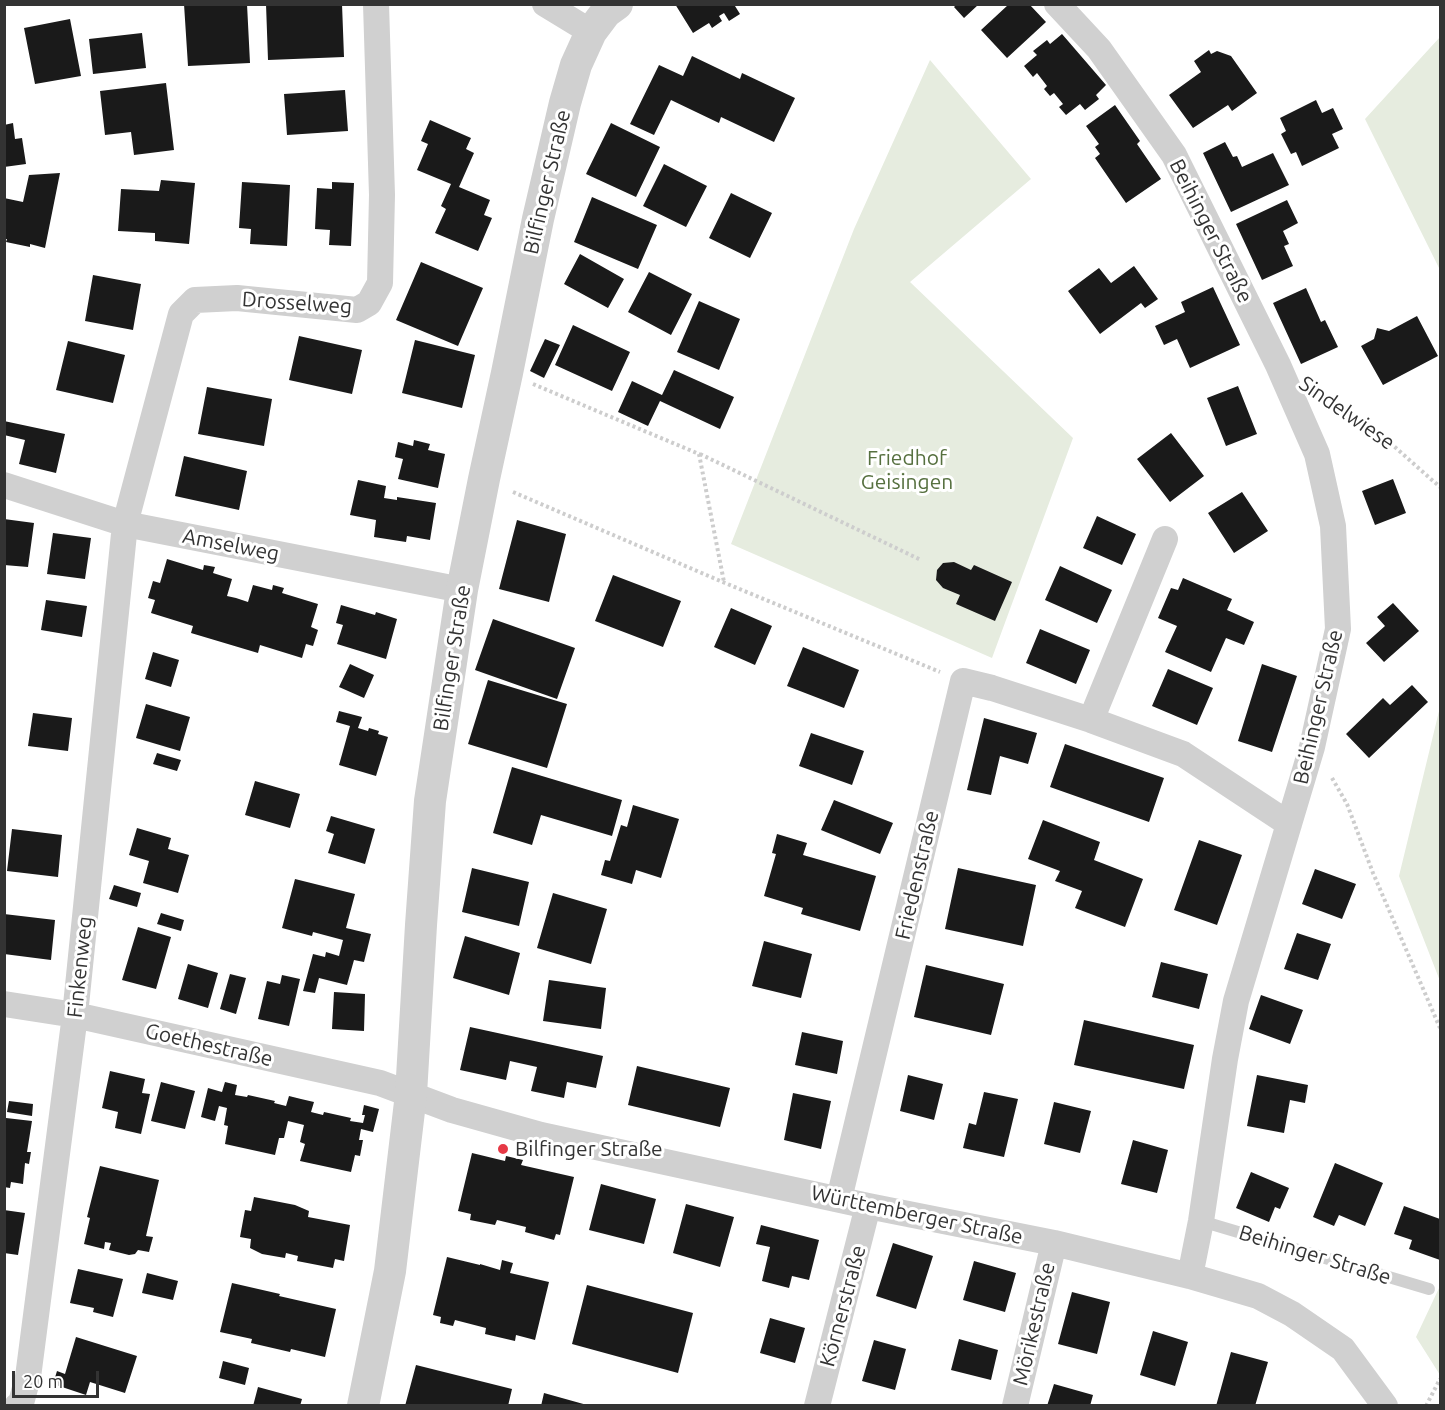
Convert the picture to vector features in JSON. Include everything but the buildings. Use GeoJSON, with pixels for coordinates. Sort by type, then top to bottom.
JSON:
{"type":"FeatureCollection","features":[{"type":"Feature","properties":{"kind":"street","name":"Drosselweg"},"geometry":{"type":"LineString","coordinates":[[125,524],[181,314],[195,300],[237,298],[357,310],[369,303],[380,283],[382,195],[376,4]]}},
{"type":"Feature","properties":{"kind":"street"},"geometry":{"type":"LineString","coordinates":[[545,4],[591,32]]}},
{"type":"Feature","properties":{"kind":"street","name":"Bilfinger Straße"},"geometry":{"type":"LineString","coordinates":[[363,1406],[390,1271],[411,1094],[430,801],[462,590],[538,219],[565,102],[576,65],[591,32],[606,12],[617,4]]}},
{"type":"Feature","properties":{"kind":"street","name":"Beihinger Straße"},"geometry":{"type":"LineString","coordinates":[[1057,4],[1099,49],[1174,155],[1278,366],[1317,454],[1333,526],[1338,629],[1312,747],[1236,1001],[1190,1276]]}},
{"type":"Feature","properties":{"kind":"street","name":"Amselweg"},"geometry":{"type":"LineString","coordinates":[[4,485],[125,524],[462,590]]}},
{"type":"Feature","properties":{"kind":"street","name":"Finkenweg"},"geometry":{"type":"LineString","coordinates":[[17,1406],[21,1403],[28,1377],[75,1014],[125,524]]}},
{"type":"Feature","properties":{"kind":"street"},"geometry":{"type":"LineString","coordinates":[[1091,720],[1165,539]]}},
{"type":"Feature","properties":{"kind":"street"},"geometry":{"type":"LineString","coordinates":[[963,681],[1091,720],[1183,754],[1289,824]]}},
{"type":"Feature","properties":{"kind":"street","name":"Friedenstraße"},"geometry":{"type":"LineString","coordinates":[[839,1199],[963,681]]}},
{"type":"Feature","properties":{"kind":"street","name":"Goethestraße"},"geometry":{"type":"LineString","coordinates":[[4,1004],[75,1014],[380,1083],[411,1094]]}},
{"type":"Feature","properties":{"kind":"street","name":"Württemberger Straße"},"geometry":{"type":"LineString","coordinates":[[411,1094],[452,1110],[541,1135],[868,1206],[1054,1243],[1190,1276],[1258,1296],[1292,1314],[1343,1350],[1385,1406]]}},
{"type":"Feature","properties":{"kind":"street","name":"Körnerstraße"},"geometry":{"type":"LineString","coordinates":[[817,1406],[868,1206]]}},
{"type":"Feature","properties":{"kind":"street","name":"Mörikestraße"},"geometry":{"type":"LineString","coordinates":[[1015,1406],[1054,1243]]}},
{"type":"Feature","properties":{"kind":"lane","name":"Beihinger Straße"},"geometry":{"type":"LineString","coordinates":[[1201,1221],[1429,1289]]}},
{"type":"Feature","properties":{"kind":"path","name":"Sindelwiese"},"geometry":{"type":"LineString","coordinates":[[1278,366],[1371,426],[1440,487]]}},
{"type":"Feature","properties":{"kind":"path"},"geometry":{"type":"LineString","coordinates":[[507,373],[699,454],[921,560]]}},
{"type":"Feature","properties":{"kind":"path"},"geometry":{"type":"LineString","coordinates":[[699,454],[725,583]]}},
{"type":"Feature","properties":{"kind":"path"},"geometry":{"type":"LineString","coordinates":[[484,479],[725,583],[963,681]]}},
{"type":"Feature","properties":{"kind":"path"},"geometry":{"type":"LineString","coordinates":[[1347,804],[1372,873],[1440,1028]]}},
{"type":"Feature","properties":{"kind":"path"},"geometry":{"type":"LineString","coordinates":[[1426,1406],[1440,1379]]}},
{"type":"Feature","properties":{"kind":"green space"},"geometry":{"type":"Polygon","coordinates":[[[1440,37],[1440,270],[1365,119],[1440,37]]]}},
{"type":"Feature","properties":{"kind":"green space","name":"Friedhof Geisingen"},"geometry":{"type":"Polygon","coordinates":[[[930,60],[1031,179],[910,282],[1073,438],[992,658],[731,544],[854,229],[930,60]]]}},
{"type":"Feature","properties":{"kind":"green space"},"geometry":{"type":"Polygon","coordinates":[[[1440,707],[1440,981],[1399,876],[1440,707]]]}},
{"type":"Feature","properties":{"kind":"green space"},"geometry":{"type":"Polygon","coordinates":[[[1440,1286],[1440,1375],[1416,1337],[1440,1286]]]}},
{"type":"Feature","properties":{"kind":"place","name":"Bilfinger Straße"},"geometry":{"type":"Point","coordinates":[503,1149]}}]}
